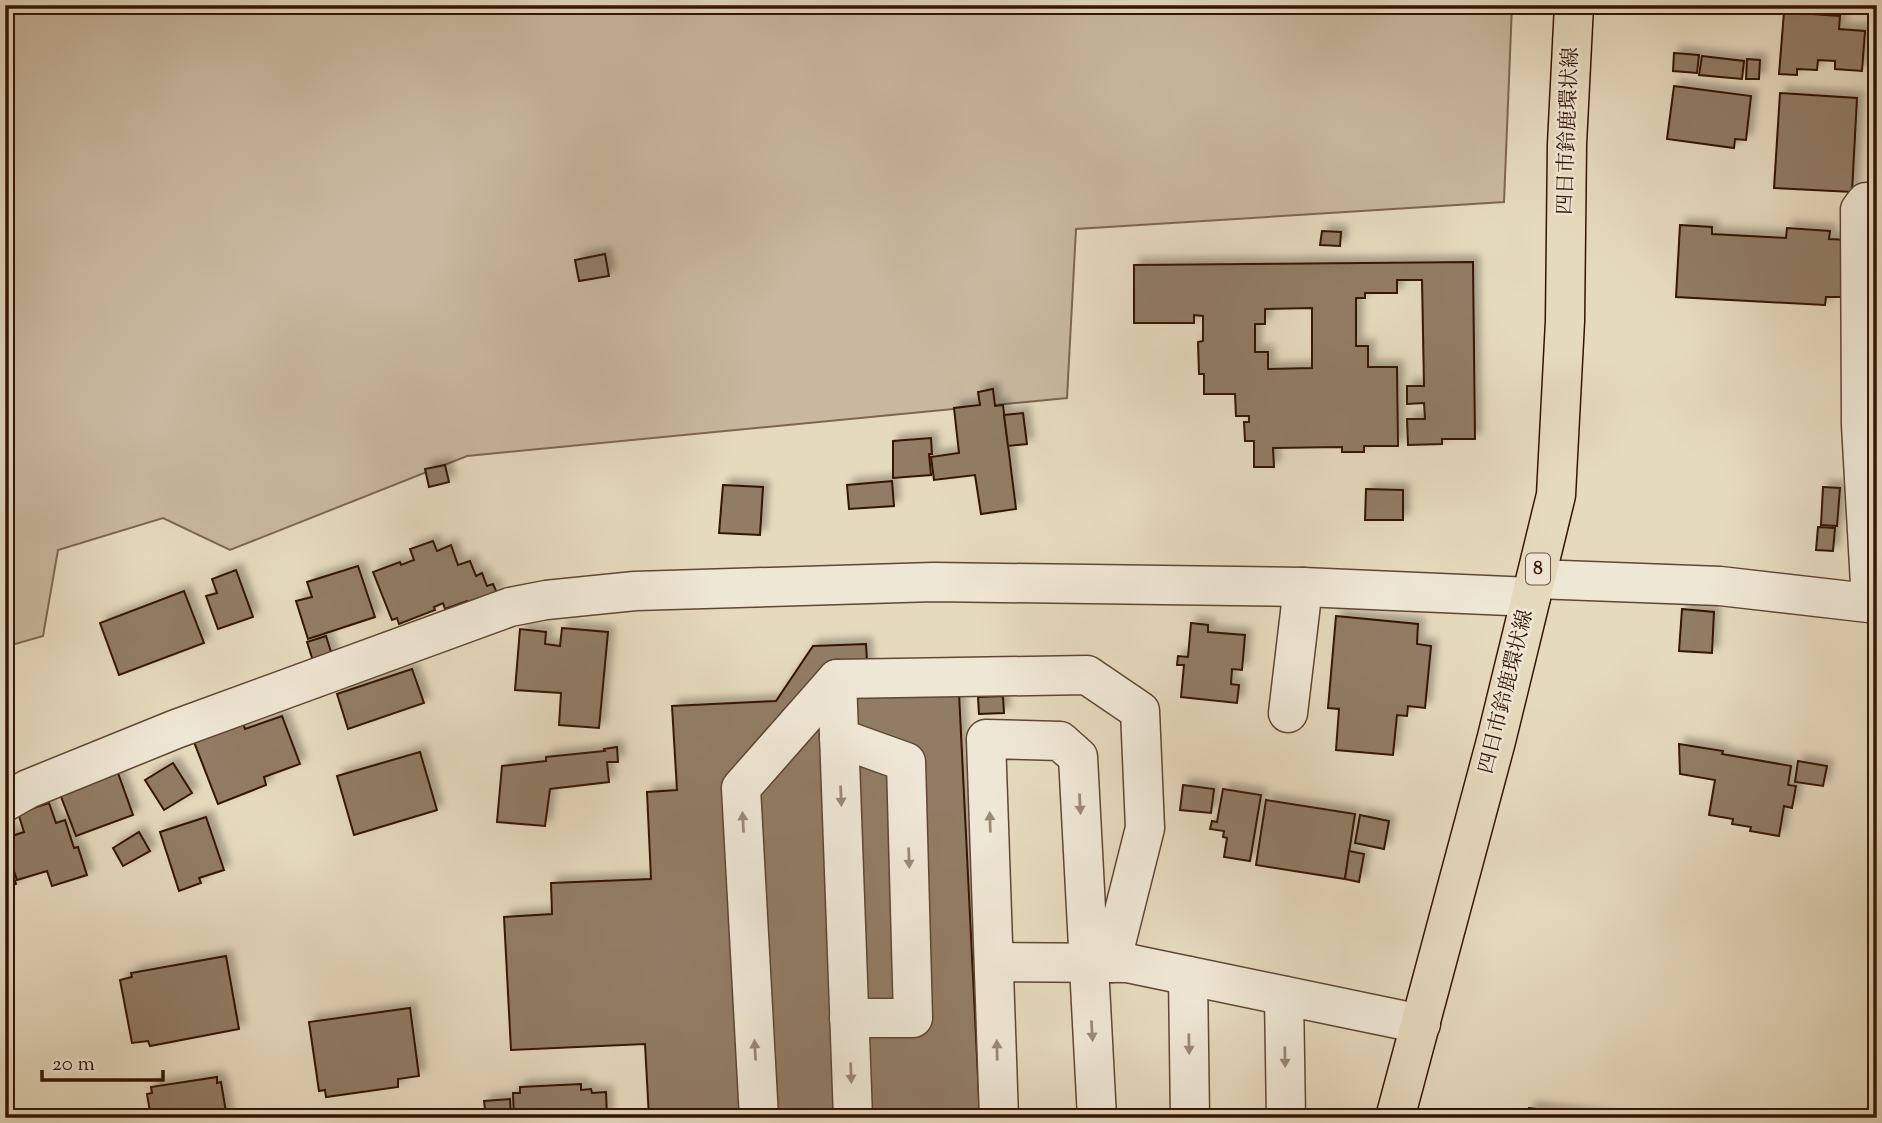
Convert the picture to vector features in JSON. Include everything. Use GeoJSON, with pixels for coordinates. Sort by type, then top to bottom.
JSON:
{"type":"FeatureCollection","features":[{"type":"Feature","properties":{"kind":"main road","name":"四日市鈴鹿環状線"},"geometry":{"type":"LineString","coordinates":[[1395,1118],[1556,495],[1565,321],[1567,145],[1574,5]]}},
{"type":"Feature","properties":{"kind":"street"},"geometry":{"type":"LineString","coordinates":[[5,802],[28,789],[176,729],[510,607],[546,600],[635,591],[934,582],[1303,587],[1720,586],[1874,603],[1861,425],[1860,210],[1866,202],[1877,202]]}},
{"type":"Feature","properties":{"kind":"street"},"geometry":{"type":"LineString","coordinates":[[1288,713],[1303,587]]}},
{"type":"Feature","properties":{"kind":"street"},"geometry":{"type":"LineString","coordinates":[[759,1118],[741,788],[837,679],[1087,675],[1140,711],[1145,828],[1100,963]]}},
{"type":"Feature","properties":{"kind":"street"},"geometry":{"type":"LineString","coordinates":[[837,679],[853,1118]]}},
{"type":"Feature","properties":{"kind":"street"},"geometry":{"type":"LineString","coordinates":[[839,737],[906,762],[913,1018],[849,1018]]}},
{"type":"Feature","properties":{"kind":"street"},"geometry":{"type":"LineString","coordinates":[[999,1118],[986,739],[1060,741],[1078,757],[1100,963],[1097,1118]]}},
{"type":"Feature","properties":{"kind":"street"},"geometry":{"type":"LineString","coordinates":[[995,962],[1127,963],[1421,1024]]}},
{"type":"Feature","properties":{"kind":"street"},"geometry":{"type":"LineString","coordinates":[[1188,976],[1190,1118]]}},
{"type":"Feature","properties":{"kind":"street"},"geometry":{"type":"LineString","coordinates":[[1284,996],[1286,1118]]}},
{"type":"Feature","properties":{"kind":"shaded area"},"geometry":{"type":"Polygon","coordinates":[[[5,5],[1512,5],[1504,202],[1076,229],[1067,398],[467,456],[230,550],[163,518],[58,550],[43,636],[5,647],[5,5]]]}},
{"type":"Feature","properties":{"kind":"building"},"geometry":{"type":"Polygon","coordinates":[[[1784,12],[1840,16],[1839,29],[1865,31],[1862,71],[1835,69],[1835,61],[1818,60],[1817,70],[1797,69],[1797,75],[1779,74],[1784,12]]]}},
{"type":"Feature","properties":{"kind":"building"},"geometry":{"type":"Polygon","coordinates":[[[1674,53],[1699,55],[1697,73],[1673,71],[1674,53]]]}},
{"type":"Feature","properties":{"kind":"building"},"geometry":{"type":"Polygon","coordinates":[[[1702,56],[1744,61],[1742,79],[1699,75],[1702,56]]]}},
{"type":"Feature","properties":{"kind":"building"},"geometry":{"type":"Polygon","coordinates":[[[1747,59],[1760,60],[1759,79],[1746,79],[1747,59]]]}},
{"type":"Feature","properties":{"kind":"building"},"geometry":{"type":"Polygon","coordinates":[[[1674,86],[1751,96],[1746,140],[1735,139],[1734,148],[1667,139],[1674,86]]]}},
{"type":"Feature","properties":{"kind":"building"},"geometry":{"type":"Polygon","coordinates":[[[1780,93],[1857,98],[1852,192],[1774,188],[1780,93]]]}},
{"type":"Feature","properties":{"kind":"building"},"geometry":{"type":"Polygon","coordinates":[[[1680,225],[1712,227],[1712,234],[1786,238],[1787,228],[1830,231],[1829,239],[1848,240],[1846,297],[1826,297],[1825,305],[1676,297],[1680,225]]]}},
{"type":"Feature","properties":{"kind":"building"},"geometry":{"type":"Polygon","coordinates":[[[1322,231],[1341,232],[1340,246],[1320,245],[1322,231]]]}},
{"type":"Feature","properties":{"kind":"building"},"geometry":{"type":"Polygon","coordinates":[[[605,254],[609,276],[579,281],[575,260],[605,254]]]}},
{"type":"Feature","properties":{"kind":"building"},"geometry":{"type":"Polygon","coordinates":[[[1473,262],[1475,439],[1442,439],[1442,444],[1408,445],[1407,419],[1425,419],[1424,403],[1407,404],[1407,386],[1424,386],[1422,280],[1397,280],[1397,293],[1365,293],[1365,298],[1356,298],[1356,346],[1368,346],[1368,367],[1397,367],[1398,446],[1364,446],[1364,452],[1342,452],[1342,447],[1273,448],[1274,467],[1254,467],[1254,441],[1245,441],[1244,422],[1249,422],[1249,416],[1236,416],[1235,394],[1204,394],[1204,374],[1199,374],[1198,342],[1203,341],[1203,316],[1194,315],[1194,323],[1134,323],[1134,265],[1473,262]],[[1312,308],[1265,309],[1265,324],[1255,324],[1255,352],[1268,352],[1268,369],[1312,368],[1312,308]]]}},
{"type":"Feature","properties":{"kind":"building"},"geometry":{"type":"Polygon","coordinates":[[[993,389],[995,406],[1003,405],[1016,509],[981,514],[975,475],[934,480],[931,457],[959,453],[954,408],[980,405],[978,392],[993,389]]]}},
{"type":"Feature","properties":{"kind":"building"},"geometry":{"type":"Polygon","coordinates":[[[1023,413],[1027,444],[1008,446],[1004,415],[1023,413]]]}},
{"type":"Feature","properties":{"kind":"building"},"geometry":{"type":"Polygon","coordinates":[[[931,438],[931,475],[893,478],[893,441],[931,438]]]}},
{"type":"Feature","properties":{"kind":"building"},"geometry":{"type":"Polygon","coordinates":[[[445,465],[449,482],[429,487],[425,469],[445,465]]]}},
{"type":"Feature","properties":{"kind":"building"},"geometry":{"type":"Polygon","coordinates":[[[892,481],[894,506],[849,509],[847,485],[892,481]]]}},
{"type":"Feature","properties":{"kind":"building"},"geometry":{"type":"Polygon","coordinates":[[[723,485],[763,487],[760,535],[719,533],[723,485]]]}},
{"type":"Feature","properties":{"kind":"building"},"geometry":{"type":"Polygon","coordinates":[[[1823,487],[1840,488],[1837,526],[1821,525],[1823,487]]]}},
{"type":"Feature","properties":{"kind":"building"},"geometry":{"type":"Polygon","coordinates":[[[1366,489],[1403,490],[1403,520],[1365,520],[1366,489]]]}},
{"type":"Feature","properties":{"kind":"building"},"geometry":{"type":"Polygon","coordinates":[[[1818,527],[1835,528],[1833,551],[1816,550],[1818,527]]]}},
{"type":"Feature","properties":{"kind":"building"},"geometry":{"type":"Polygon","coordinates":[[[433,541],[437,551],[451,545],[458,565],[470,561],[476,576],[482,573],[487,586],[493,584],[497,593],[469,607],[467,601],[445,609],[443,603],[434,607],[435,610],[399,624],[397,618],[392,620],[373,572],[414,560],[410,549],[433,541]]]}},
{"type":"Feature","properties":{"kind":"building"},"geometry":{"type":"Polygon","coordinates":[[[358,566],[375,617],[308,639],[296,601],[312,597],[307,582],[358,566]]]}},
{"type":"Feature","properties":{"kind":"building"},"geometry":{"type":"Polygon","coordinates":[[[236,570],[253,617],[218,629],[206,596],[217,593],[212,579],[236,570]]]}},
{"type":"Feature","properties":{"kind":"building"},"geometry":{"type":"Polygon","coordinates":[[[184,591],[204,643],[119,675],[100,623],[184,591]]]}},
{"type":"Feature","properties":{"kind":"building"},"geometry":{"type":"Polygon","coordinates":[[[1682,609],[1714,612],[1712,653],[1679,651],[1682,609]]]}},
{"type":"Feature","properties":{"kind":"building"},"geometry":{"type":"Polygon","coordinates":[[[1336,616],[1418,624],[1417,644],[1431,646],[1425,708],[1408,706],[1407,716],[1397,715],[1393,755],[1336,750],[1339,709],[1328,708],[1336,616]]]}},
{"type":"Feature","properties":{"kind":"building"},"geometry":{"type":"Polygon","coordinates":[[[1191,623],[1208,625],[1208,632],[1245,635],[1242,670],[1232,669],[1231,684],[1239,685],[1237,703],[1181,697],[1184,665],[1177,665],[1178,656],[1188,657],[1191,623]]]}},
{"type":"Feature","properties":{"kind":"building"},"geometry":{"type":"Polygon","coordinates":[[[562,628],[608,632],[599,728],[559,725],[561,693],[515,690],[520,629],[546,632],[545,644],[560,646],[562,628]]]}},
{"type":"Feature","properties":{"kind":"building"},"geometry":{"type":"Polygon","coordinates":[[[326,636],[333,658],[314,664],[307,642],[326,636]]]}},
{"type":"Feature","properties":{"kind":"building"},"geometry":{"type":"Polygon","coordinates":[[[866,644],[869,697],[959,693],[980,1118],[649,1118],[645,1044],[511,1050],[504,917],[552,914],[551,883],[651,879],[647,792],[677,790],[672,706],[776,701],[813,646],[866,644]]]}},
{"type":"Feature","properties":{"kind":"building"},"geometry":{"type":"Polygon","coordinates":[[[412,669],[424,703],[348,729],[337,694],[412,669]]]}},
{"type":"Feature","properties":{"kind":"building"},"geometry":{"type":"Polygon","coordinates":[[[1003,696],[1004,713],[979,714],[978,697],[1003,696]]]}},
{"type":"Feature","properties":{"kind":"building"},"geometry":{"type":"Polygon","coordinates":[[[282,716],[300,764],[264,777],[266,785],[218,804],[194,742],[243,723],[245,729],[282,716]]]}},
{"type":"Feature","properties":{"kind":"building"},"geometry":{"type":"Polygon","coordinates":[[[1679,744],[1791,766],[1788,785],[1796,786],[1792,808],[1784,806],[1779,836],[1750,831],[1751,827],[1732,824],[1733,819],[1709,815],[1715,780],[1680,774],[1679,744]]]}},
{"type":"Feature","properties":{"kind":"building"},"geometry":{"type":"Polygon","coordinates":[[[617,747],[618,762],[607,762],[609,782],[550,789],[545,826],[497,822],[502,766],[546,761],[546,757],[605,751],[604,749],[617,747]]]}},
{"type":"Feature","properties":{"kind":"building"},"geometry":{"type":"Polygon","coordinates":[[[420,752],[437,810],[354,835],[337,776],[420,752]]]}},
{"type":"Feature","properties":{"kind":"building"},"geometry":{"type":"Polygon","coordinates":[[[1798,761],[1827,766],[1823,786],[1795,782],[1798,761]]]}},
{"type":"Feature","properties":{"kind":"building"},"geometry":{"type":"Polygon","coordinates":[[[173,763],[192,793],[164,810],[145,780],[173,763]]]}},
{"type":"Feature","properties":{"kind":"building"},"geometry":{"type":"Polygon","coordinates":[[[118,773],[133,815],[76,836],[60,794],[118,773]]]}},
{"type":"Feature","properties":{"kind":"building"},"geometry":{"type":"Polygon","coordinates":[[[1183,785],[1214,789],[1211,813],[1180,810],[1183,785]]]}},
{"type":"Feature","properties":{"kind":"building"},"geometry":{"type":"Polygon","coordinates":[[[1223,789],[1261,795],[1250,861],[1224,857],[1227,838],[1223,837],[1224,831],[1210,829],[1212,821],[1217,822],[1223,789]]]}},
{"type":"Feature","properties":{"kind":"building"},"geometry":{"type":"Polygon","coordinates":[[[1266,800],[1355,814],[1345,879],[1256,865],[1266,800]]]}},
{"type":"Feature","properties":{"kind":"building"},"geometry":{"type":"Polygon","coordinates":[[[49,803],[56,823],[65,820],[87,875],[52,886],[47,871],[17,880],[5,844],[5,827],[8,826],[12,836],[24,832],[18,813],[49,803]]]}},
{"type":"Feature","properties":{"kind":"building"},"geometry":{"type":"Polygon","coordinates":[[[1360,815],[1389,821],[1384,849],[1355,843],[1360,815]]]}},
{"type":"Feature","properties":{"kind":"building"},"geometry":{"type":"Polygon","coordinates":[[[206,817],[224,870],[199,878],[201,883],[179,891],[160,832],[206,817]]]}},
{"type":"Feature","properties":{"kind":"building"},"geometry":{"type":"Polygon","coordinates":[[[139,832],[150,851],[123,866],[113,848],[139,832]]]}},
{"type":"Feature","properties":{"kind":"building"},"geometry":{"type":"Polygon","coordinates":[[[5,851],[16,884],[5,888],[5,851]]]}},
{"type":"Feature","properties":{"kind":"building"},"geometry":{"type":"Polygon","coordinates":[[[1349,851],[1364,854],[1359,882],[1345,879],[1349,851]]]}},
{"type":"Feature","properties":{"kind":"building"},"geometry":{"type":"Polygon","coordinates":[[[226,956],[239,1029],[150,1046],[148,1041],[132,1043],[120,980],[132,977],[131,973],[226,956]]]}},
{"type":"Feature","properties":{"kind":"building"},"geometry":{"type":"Polygon","coordinates":[[[410,1008],[419,1076],[398,1079],[398,1087],[326,1097],[325,1090],[319,1091],[309,1022],[410,1008]]]}},
{"type":"Feature","properties":{"kind":"building"},"geometry":{"type":"Polygon","coordinates":[[[217,1077],[217,1083],[221,1082],[227,1118],[151,1118],[147,1094],[152,1093],[151,1087],[217,1077]]]}},
{"type":"Feature","properties":{"kind":"building"},"geometry":{"type":"Polygon","coordinates":[[[581,1084],[581,1090],[591,1089],[592,1093],[606,1092],[607,1118],[514,1118],[513,1093],[520,1093],[520,1087],[581,1084]]]}},
{"type":"Feature","properties":{"kind":"building"},"geometry":{"type":"Polygon","coordinates":[[[510,1099],[511,1118],[486,1118],[484,1101],[510,1099]]]}},
{"type":"Feature","properties":{"kind":"building"},"geometry":{"type":"Polygon","coordinates":[[[1529,1108],[1611,1118],[1528,1118],[1529,1108]]]}}]}
